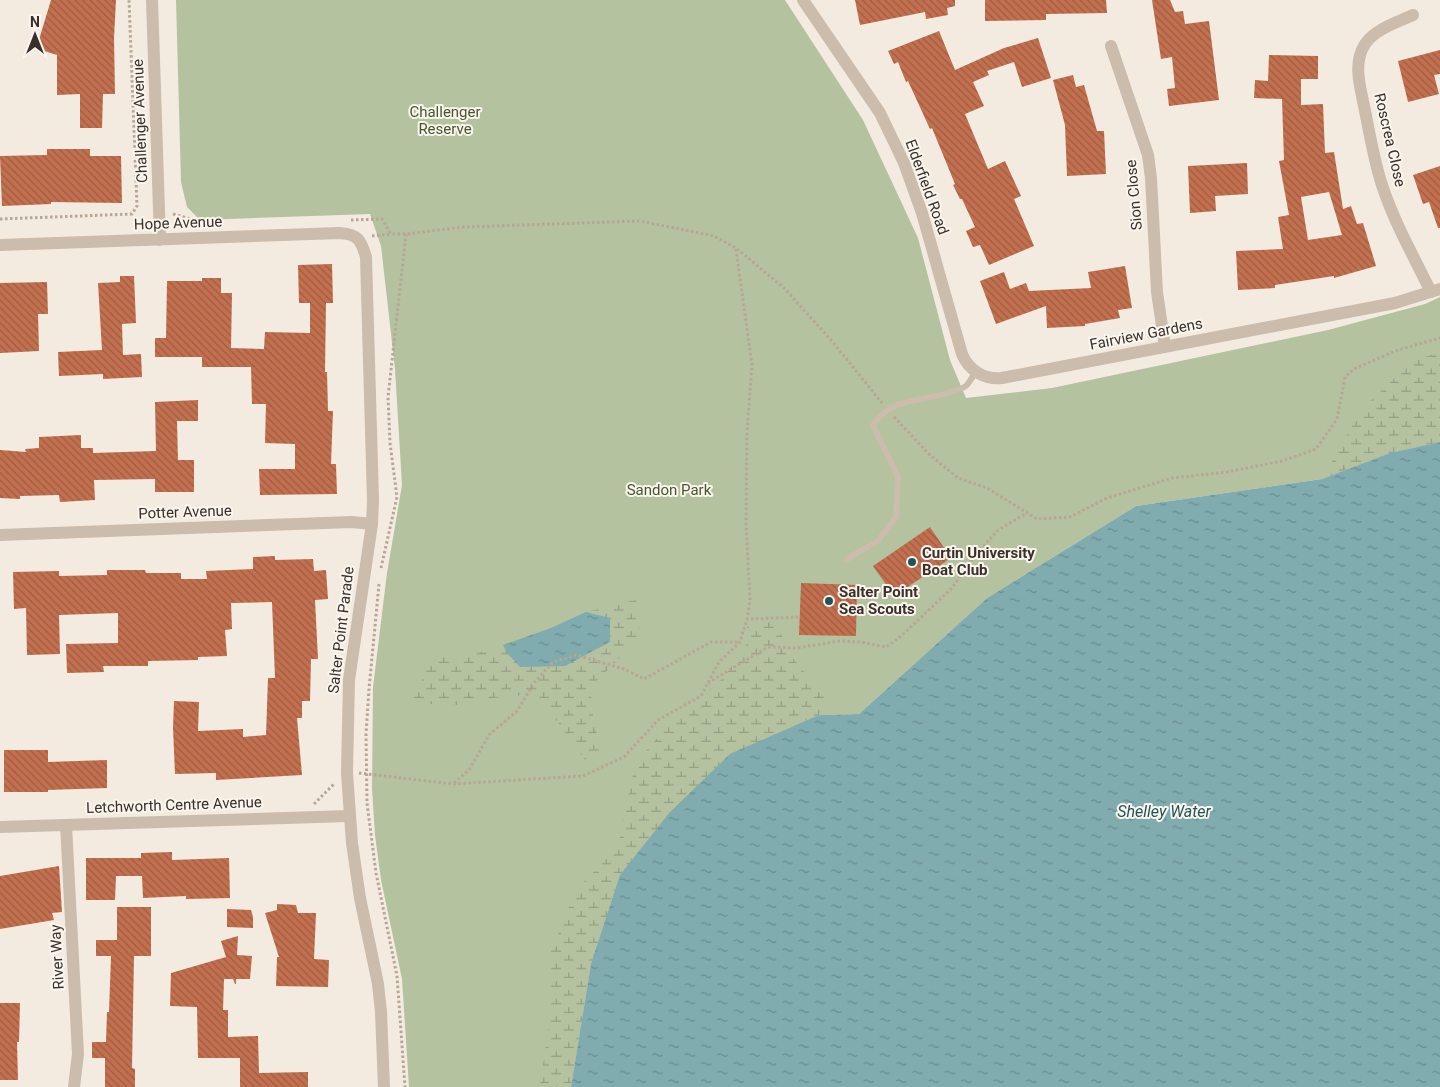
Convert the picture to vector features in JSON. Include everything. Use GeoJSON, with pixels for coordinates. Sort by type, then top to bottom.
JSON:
{"type":"FeatureCollection","features":[{"type":"Feature","properties":{"kind":"street","name":"Challenger Avenue"},"geometry":{"type":"LineString","coordinates":[[152,0],[160,240]]}},
{"type":"Feature","properties":{"kind":"street","name":"Elderfield Road"},"geometry":{"type":"LineString","coordinates":[[803,0],[880,112],[904,162],[922,212],[962,354],[967,363],[976,372]]}},
{"type":"Feature","properties":{"kind":"street","name":"Roscrea Close"},"geometry":{"type":"LineString","coordinates":[[1414,15],[1383,29],[1366,43],[1359,59],[1358,76],[1376,166],[1382,185],[1390,206],[1436,290]]}},
{"type":"Feature","properties":{"kind":"street","name":"Sion Close"},"geometry":{"type":"LineString","coordinates":[[1111,46],[1148,155],[1152,178],[1157,292],[1165,347]]}},
{"type":"Feature","properties":{"kind":"street","name":"Hope Avenue"},"geometry":{"type":"LineString","coordinates":[[0,245],[339,233],[349,233],[357,237]]}},
{"type":"Feature","properties":{"kind":"street","name":"Salter Point Parade"},"geometry":{"type":"LineString","coordinates":[[357,237],[362,244],[366,257],[372,423],[372,524],[349,680],[347,772],[349,816],[360,898],[378,984],[384,1087]]}},
{"type":"Feature","properties":{"kind":"street","name":"Fairview Gardens"},"geometry":{"type":"LineString","coordinates":[[976,372],[993,379],[1002,378],[1395,303],[1436,290]]}},
{"type":"Feature","properties":{"kind":"street","name":"Potter Avenue"},"geometry":{"type":"LineString","coordinates":[[0,535],[352,522],[372,524]]}},
{"type":"Feature","properties":{"kind":"street","name":"Letchworth Centre Avenue"},"geometry":{"type":"LineString","coordinates":[[0,826],[349,816]]}},
{"type":"Feature","properties":{"kind":"street","name":"River Way"},"geometry":{"type":"LineString","coordinates":[[66,825],[78,1054],[74,1087]]}},
{"type":"Feature","properties":{"kind":"lane"},"geometry":{"type":"LineString","coordinates":[[847,559],[878,541],[896,517],[898,477],[873,425],[880,415],[900,404],[946,394],[966,386],[976,372]]}},
{"type":"Feature","properties":{"kind":"path"},"geometry":{"type":"LineString","coordinates":[[0,219],[132,214],[137,206],[130,0]]}},
{"type":"Feature","properties":{"kind":"path"},"geometry":{"type":"LineString","coordinates":[[160,213],[176,214],[212,223]]}},
{"type":"Feature","properties":{"kind":"path"},"geometry":{"type":"LineString","coordinates":[[345,220],[382,219],[391,234],[464,227],[640,221],[714,236],[736,248],[784,288],[831,340],[887,410],[930,455],[958,478],[988,488],[1037,519],[1070,517],[1108,498],[1172,478],[1227,472],[1282,461],[1316,449],[1337,419],[1345,377],[1354,369],[1398,350],[1440,338]]}},
{"type":"Feature","properties":{"kind":"path"},"geometry":{"type":"LineString","coordinates":[[380,573],[397,497],[390,443],[388,397],[406,234]]}},
{"type":"Feature","properties":{"kind":"path"},"geometry":{"type":"LineString","coordinates":[[367,773],[453,784],[583,776],[624,758],[658,720],[701,696],[718,662],[740,642],[750,601],[746,523],[747,432],[752,365],[736,248]]}},
{"type":"Feature","properties":{"kind":"path"},"geometry":{"type":"LineString","coordinates":[[708,683],[768,647],[797,648],[840,641],[861,642],[886,647],[899,638],[952,588],[973,558],[998,530],[1027,513]]}},
{"type":"Feature","properties":{"kind":"path"},"geometry":{"type":"LineString","coordinates":[[379,583],[366,734],[367,803],[376,873],[397,976],[405,1087]]}},
{"type":"Feature","properties":{"kind":"path"},"geometry":{"type":"LineString","coordinates":[[747,619],[800,617]]}},
{"type":"Feature","properties":{"kind":"path"},"geometry":{"type":"LineString","coordinates":[[453,784],[469,770],[489,735],[516,711],[534,683],[553,662],[576,655],[624,669],[644,679],[710,642],[740,642]]}},
{"type":"Feature","properties":{"kind":"green space","name":"Sandon Park"},"geometry":{"type":"Polygon","coordinates":[[[176,0],[785,0],[863,120],[918,238],[950,360],[966,398],[1052,388],[1328,330],[1425,304],[1440,297],[1440,442],[1390,453],[1322,479],[1136,506],[987,598],[859,714],[819,715],[591,964],[571,1087],[409,1087],[402,979],[381,880],[375,835],[372,789],[373,687],[387,573],[402,485],[395,369],[381,246],[370,214],[200,220],[187,207],[181,182],[176,0]]]}},
{"type":"Feature","properties":{"kind":"green space"},"geometry":{"type":"Polygon","coordinates":[[[1440,352],[1440,442],[1390,453],[1322,479],[1361,410],[1413,361],[1440,352]]]}},
{"type":"Feature","properties":{"kind":"green space"},"geometry":{"type":"Polygon","coordinates":[[[639,599],[635,616],[641,632],[613,665],[590,687],[594,722],[602,757],[586,761],[537,694],[492,698],[450,706],[411,702],[433,657],[472,655],[551,628],[586,612],[639,599]]]}},
{"type":"Feature","properties":{"kind":"green space"},"geometry":{"type":"Polygon","coordinates":[[[774,620],[792,657],[824,696],[819,715],[730,754],[670,812],[620,875],[591,964],[571,1087],[540,1087],[549,1023],[549,956],[576,890],[618,847],[635,763],[670,724],[724,677],[747,644],[747,622],[774,620]]]}},
{"type":"Feature","properties":{"kind":"water","name":"Shelley Water"},"geometry":{"type":"Polygon","coordinates":[[[1440,442],[1440,1087],[571,1087],[591,964],[620,875],[670,812],[730,754],[819,715],[859,714],[987,598],[1136,506],[1322,479],[1390,453],[1440,442]]]}},
{"type":"Feature","properties":{"kind":"water"},"geometry":{"type":"Polygon","coordinates":[[[586,612],[610,618],[610,642],[565,666],[520,667],[508,654],[503,645],[551,628],[586,612]]]}},
{"type":"Feature","properties":{"kind":"building"},"geometry":{"type":"Polygon","coordinates":[[[51,0],[116,0],[114,38],[115,94],[103,94],[102,128],[80,128],[80,94],[57,95],[57,55],[38,49],[38,43],[51,0]]]}},
{"type":"Feature","properties":{"kind":"building"},"geometry":{"type":"Polygon","coordinates":[[[855,0],[955,0],[955,6],[947,8],[948,15],[926,19],[925,12],[860,25],[855,0]]]}},
{"type":"Feature","properties":{"kind":"building"},"geometry":{"type":"Polygon","coordinates":[[[985,0],[1106,0],[1107,13],[1046,14],[1046,20],[985,21],[985,0]]]}},
{"type":"Feature","properties":{"kind":"building"},"geometry":{"type":"Polygon","coordinates":[[[1152,0],[1170,0],[1175,12],[1183,11],[1185,24],[1209,21],[1219,100],[1169,106],[1167,89],[1175,88],[1172,57],[1161,59],[1152,0]]]}},
{"type":"Feature","properties":{"kind":"building"},"geometry":{"type":"Polygon","coordinates":[[[939,31],[955,70],[1004,48],[1038,38],[1051,78],[1022,87],[1014,62],[987,71],[989,75],[973,82],[984,106],[965,114],[988,169],[1005,161],[1021,196],[1014,199],[1034,246],[989,265],[980,245],[973,247],[966,231],[975,227],[953,185],[955,184],[932,128],[930,129],[898,62],[894,64],[888,51],[939,31]]]}},
{"type":"Feature","properties":{"kind":"building"},"geometry":{"type":"Polygon","coordinates":[[[1440,50],[1440,74],[1434,75],[1439,94],[1408,102],[1398,61],[1440,50]]]}},
{"type":"Feature","properties":{"kind":"building"},"geometry":{"type":"Polygon","coordinates":[[[1269,55],[1318,56],[1318,79],[1301,79],[1301,105],[1323,104],[1325,153],[1334,152],[1343,209],[1351,206],[1357,224],[1363,223],[1376,266],[1334,278],[1334,276],[1275,285],[1275,288],[1238,290],[1236,251],[1283,249],[1278,217],[1289,215],[1279,161],[1284,160],[1282,99],[1254,98],[1255,80],[1268,81],[1269,55]],[[1329,192],[1301,197],[1308,240],[1342,235],[1329,192]]]}},
{"type":"Feature","properties":{"kind":"building"},"geometry":{"type":"Polygon","coordinates":[[[1073,75],[1076,87],[1084,85],[1097,131],[1104,131],[1106,174],[1067,176],[1065,125],[1053,80],[1073,75]]]}},
{"type":"Feature","properties":{"kind":"building"},"geometry":{"type":"Polygon","coordinates":[[[47,149],[90,149],[90,156],[121,156],[122,203],[51,202],[51,204],[2,206],[0,156],[47,155],[47,149]]]}},
{"type":"Feature","properties":{"kind":"building"},"geometry":{"type":"Polygon","coordinates":[[[1247,163],[1248,194],[1215,196],[1216,211],[1190,213],[1188,166],[1247,163]]]}},
{"type":"Feature","properties":{"kind":"building"},"geometry":{"type":"Polygon","coordinates":[[[1440,166],[1440,228],[1438,228],[1429,202],[1423,204],[1413,175],[1440,166]]]}},
{"type":"Feature","properties":{"kind":"building"},"geometry":{"type":"Polygon","coordinates":[[[332,264],[333,303],[326,303],[325,372],[327,372],[328,411],[333,411],[331,464],[336,464],[337,494],[260,495],[259,469],[295,469],[295,444],[265,443],[266,404],[252,404],[251,367],[202,367],[202,357],[155,357],[155,338],[166,338],[167,281],[202,281],[202,278],[221,278],[221,293],[232,293],[231,348],[264,349],[265,332],[310,333],[310,303],[299,303],[298,265],[332,264]]]}},
{"type":"Feature","properties":{"kind":"building"},"geometry":{"type":"Polygon","coordinates":[[[1125,266],[1132,308],[1118,310],[1120,318],[1085,324],[1085,326],[1047,328],[1046,306],[996,324],[980,281],[1004,272],[1010,289],[1026,283],[1029,291],[1091,288],[1088,272],[1125,266]]]}},
{"type":"Feature","properties":{"kind":"building"},"geometry":{"type":"Polygon","coordinates":[[[120,276],[134,276],[136,323],[122,324],[123,355],[141,354],[142,377],[103,379],[103,374],[59,376],[58,352],[102,350],[98,283],[120,282],[120,276]]]}},
{"type":"Feature","properties":{"kind":"building"},"geometry":{"type":"Polygon","coordinates":[[[47,282],[48,314],[38,314],[39,351],[0,353],[0,283],[47,282]]]}},
{"type":"Feature","properties":{"kind":"building"},"geometry":{"type":"Polygon","coordinates":[[[198,400],[198,421],[177,421],[178,460],[194,460],[194,492],[155,492],[155,479],[94,480],[95,500],[60,502],[59,495],[20,496],[20,499],[0,498],[0,450],[26,452],[25,449],[39,448],[39,437],[81,435],[81,448],[93,448],[93,453],[156,451],[155,402],[198,400]]]}},
{"type":"Feature","properties":{"kind":"building","name":"Curtin University Boat Club"},"geometry":{"type":"Polygon","coordinates":[[[930,527],[951,558],[894,596],[873,566],[930,527]]]}},
{"type":"Feature","properties":{"kind":"building"},"geometry":{"type":"Polygon","coordinates":[[[275,556],[275,560],[313,559],[314,571],[326,570],[328,599],[315,600],[318,659],[311,659],[310,701],[302,701],[302,718],[297,718],[302,775],[216,780],[216,773],[175,774],[174,701],[199,702],[198,731],[243,729],[243,737],[266,735],[268,678],[275,678],[272,602],[231,603],[232,629],[225,630],[227,656],[198,657],[198,660],[148,661],[148,666],[103,666],[104,672],[67,673],[66,644],[118,643],[118,613],[59,615],[60,654],[27,655],[26,608],[14,609],[13,572],[59,571],[59,576],[107,575],[107,570],[145,570],[146,573],[181,573],[181,579],[207,579],[206,571],[253,569],[253,557],[275,556]]]}},
{"type":"Feature","properties":{"kind":"building","name":"Salter Point Sea Scouts"},"geometry":{"type":"Polygon","coordinates":[[[801,583],[857,585],[856,636],[799,635],[801,583]]]}},
{"type":"Feature","properties":{"kind":"building"},"geometry":{"type":"Polygon","coordinates":[[[4,750],[48,750],[48,762],[107,760],[107,788],[48,790],[48,792],[4,792],[4,750]]]}},
{"type":"Feature","properties":{"kind":"building"},"geometry":{"type":"Polygon","coordinates":[[[172,852],[172,860],[229,858],[230,898],[186,899],[186,896],[143,898],[142,876],[116,876],[115,900],[86,900],[86,858],[141,858],[141,853],[172,852]]]}},
{"type":"Feature","properties":{"kind":"building"},"geometry":{"type":"Polygon","coordinates":[[[59,866],[62,912],[52,913],[54,920],[0,929],[0,876],[59,866]]]}},
{"type":"Feature","properties":{"kind":"building"},"geometry":{"type":"Polygon","coordinates":[[[277,904],[296,905],[298,913],[316,913],[314,959],[329,960],[328,987],[276,986],[277,957],[279,957],[265,913],[277,910],[277,904]]]}},
{"type":"Feature","properties":{"kind":"building"},"geometry":{"type":"Polygon","coordinates":[[[117,907],[151,907],[151,956],[134,956],[132,1068],[135,1069],[135,1087],[105,1087],[105,1058],[92,1058],[92,1042],[106,1042],[111,956],[96,956],[96,940],[117,940],[117,907]]]}},
{"type":"Feature","properties":{"kind":"building"},"geometry":{"type":"Polygon","coordinates":[[[227,909],[251,910],[253,928],[227,927],[227,909]]]}},
{"type":"Feature","properties":{"kind":"building"},"geometry":{"type":"Polygon","coordinates":[[[238,936],[237,955],[252,956],[250,979],[236,979],[235,984],[233,979],[224,979],[223,1010],[228,1010],[228,1037],[258,1036],[259,1073],[308,1072],[308,1087],[240,1087],[240,1058],[198,1058],[197,1007],[170,1006],[171,973],[226,957],[221,941],[238,936]]]}},
{"type":"Feature","properties":{"kind":"building"},"geometry":{"type":"Polygon","coordinates":[[[0,1003],[20,1003],[19,1042],[17,1042],[18,1080],[0,1080],[0,1003]]]}},
{"type":"Feature","properties":{"kind":"place","name":"Curtin University Boat Club"},"geometry":{"type":"Point","coordinates":[912,562]}},
{"type":"Feature","properties":{"kind":"place","name":"Salter Point Sea Scouts"},"geometry":{"type":"Point","coordinates":[829,601]}},
{"type":"Feature","properties":{"kind":"park label","name":"Challenger Reserve"},"geometry":{"type":"Point","coordinates":[445,120]}}]}
